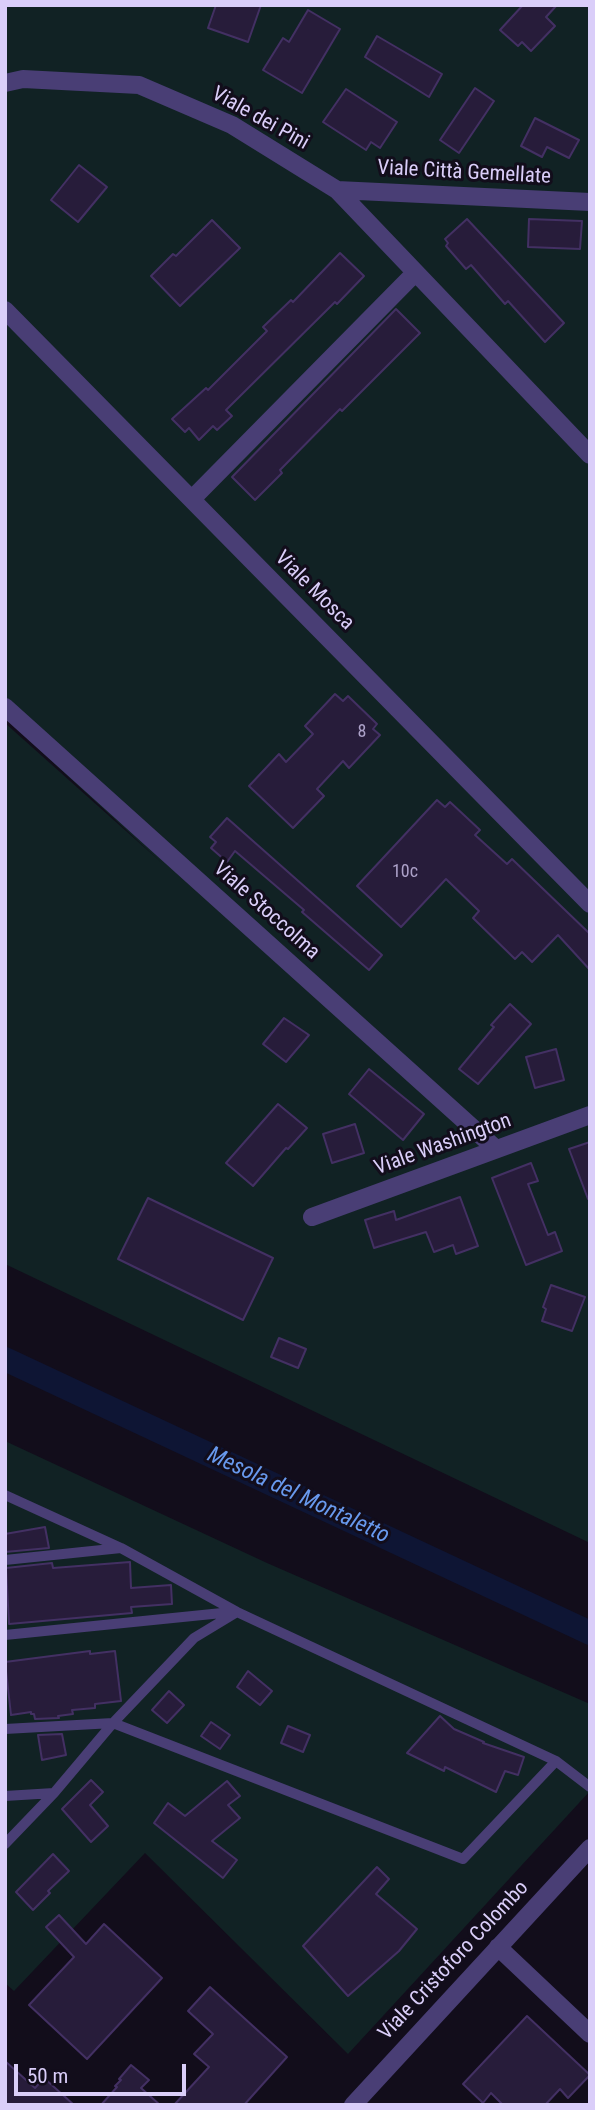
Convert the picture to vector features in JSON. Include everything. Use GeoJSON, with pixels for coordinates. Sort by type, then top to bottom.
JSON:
{"type":"FeatureCollection","features":[{"type":"Feature","properties":{"kind":"street","name":"Viale dei Pini"},"geometry":{"type":"LineString","coordinates":[[5,83],[23,79],[139,85],[232,125],[337,190],[590,455]]}},
{"type":"Feature","properties":{"kind":"street","name":"Viale Città Gemellate"},"geometry":{"type":"LineString","coordinates":[[337,190],[590,202]]}},
{"type":"Feature","properties":{"kind":"street"},"geometry":{"type":"LineString","coordinates":[[192,499],[415,274]]}},
{"type":"Feature","properties":{"kind":"street","name":"Viale Mosca"},"geometry":{"type":"LineString","coordinates":[[5,310],[590,904]]}},
{"type":"Feature","properties":{"kind":"street","name":"Viale Stoccolma"},"geometry":{"type":"LineString","coordinates":[[5,707],[496,1149]]}},
{"type":"Feature","properties":{"kind":"street","name":"Viale Washington"},"geometry":{"type":"LineString","coordinates":[[312,1217],[590,1115]]}},
{"type":"Feature","properties":{"kind":"street","name":"Viale Cristoforo Colombo"},"geometry":{"type":"LineString","coordinates":[[352,2105],[590,1848]]}},
{"type":"Feature","properties":{"kind":"street"},"geometry":{"type":"LineString","coordinates":[[498,1947],[590,2034]]}},
{"type":"Feature","properties":{"kind":"lane"},"geometry":{"type":"LineString","coordinates":[[5,1495],[121,1548],[237,1612],[556,1760],[590,1787]]}},
{"type":"Feature","properties":{"kind":"lane"},"geometry":{"type":"LineString","coordinates":[[5,1559],[121,1548]]}},
{"type":"Feature","properties":{"kind":"lane"},"geometry":{"type":"LineString","coordinates":[[5,1635],[237,1612]]}},
{"type":"Feature","properties":{"kind":"lane"},"geometry":{"type":"LineString","coordinates":[[5,1844],[54,1793],[113,1723],[194,1638],[237,1612]]}},
{"type":"Feature","properties":{"kind":"lane"},"geometry":{"type":"LineString","coordinates":[[5,1729],[113,1723],[463,1859],[556,1760]]}},
{"type":"Feature","properties":{"kind":"lane"},"geometry":{"type":"LineString","coordinates":[[5,1797],[54,1793]]}},
{"type":"Feature","properties":{"kind":"shaded area"},"geometry":{"type":"Polygon","coordinates":[[[5,5],[590,5],[590,1543],[5,1264],[5,723],[163,864],[5,718],[5,5]]]}},
{"type":"Feature","properties":{"kind":"shaded area"},"geometry":{"type":"Polygon","coordinates":[[[5,1441],[267,1563],[590,1704],[590,1791],[348,2054],[145,1853],[14,1991],[5,1983],[5,1441]]]}},
{"type":"Feature","properties":{"kind":"building"},"geometry":{"type":"Polygon","coordinates":[[[216,5],[261,5],[248,42],[208,28],[216,5]]]}},
{"type":"Feature","properties":{"kind":"building"},"geometry":{"type":"Polygon","coordinates":[[[523,5],[557,5],[546,17],[555,26],[531,51],[522,42],[518,46],[500,30],[523,5]]]}},
{"type":"Feature","properties":{"kind":"building"},"geometry":{"type":"Polygon","coordinates":[[[308,10],[340,29],[302,93],[263,70],[283,38],[289,42],[308,10]]]}},
{"type":"Feature","properties":{"kind":"building"},"geometry":{"type":"Polygon","coordinates":[[[377,36],[442,74],[429,97],[365,57],[377,36]]]}},
{"type":"Feature","properties":{"kind":"building"},"geometry":{"type":"Polygon","coordinates":[[[475,88],[494,101],[459,153],[440,140],[475,88]]]}},
{"type":"Feature","properties":{"kind":"building"},"geometry":{"type":"Polygon","coordinates":[[[346,89],[397,122],[380,148],[371,142],[366,150],[323,122],[346,89]]]}},
{"type":"Feature","properties":{"kind":"building"},"geometry":{"type":"Polygon","coordinates":[[[535,118],[579,140],[569,158],[547,147],[542,157],[521,146],[535,118]]]}},
{"type":"Feature","properties":{"kind":"building"},"geometry":{"type":"Polygon","coordinates":[[[79,165],[107,187],[78,222],[51,200],[79,165]]]}},
{"type":"Feature","properties":{"kind":"building"},"geometry":{"type":"Polygon","coordinates":[[[467,219],[564,323],[545,342],[508,301],[505,304],[471,265],[466,269],[446,246],[448,243],[445,239],[467,219]]]}},
{"type":"Feature","properties":{"kind":"building"},"geometry":{"type":"Polygon","coordinates":[[[529,219],[582,221],[580,249],[528,247],[529,219]]]}},
{"type":"Feature","properties":{"kind":"building"},"geometry":{"type":"Polygon","coordinates":[[[212,220],[240,248],[180,306],[151,276],[173,254],[176,256],[212,220]]]}},
{"type":"Feature","properties":{"kind":"building"},"geometry":{"type":"Polygon","coordinates":[[[340,253],[364,276],[226,410],[232,416],[217,430],[213,426],[199,440],[189,428],[185,432],[172,419],[206,388],[208,390],[267,331],[263,327],[291,300],[293,302],[340,253]]]}},
{"type":"Feature","properties":{"kind":"building"},"geometry":{"type":"Polygon","coordinates":[[[396,309],[420,333],[342,411],[340,409],[280,470],[282,473],[255,500],[232,477],[396,309]]]}},
{"type":"Feature","properties":{"kind":"building"},"geometry":{"type":"Polygon","coordinates":[[[335,694],[343,701],[348,696],[377,724],[373,729],[380,735],[349,768],[343,761],[317,789],[324,796],[293,828],[249,786],[279,754],[286,762],[313,734],[305,726],[335,694]]]}},
{"type":"Feature","properties":{"kind":"building"},"geometry":{"type":"Polygon","coordinates":[[[437,800],[445,807],[450,802],[480,830],[475,835],[507,864],[512,859],[590,934],[590,970],[558,935],[532,962],[522,952],[515,959],[473,918],[479,911],[446,879],[401,927],[357,886],[437,800]]]}},
{"type":"Feature","properties":{"kind":"building"},"geometry":{"type":"Polygon","coordinates":[[[227,818],[382,955],[369,970],[235,851],[227,862],[211,848],[216,842],[210,837],[227,818]]]}},
{"type":"Feature","properties":{"kind":"building"},"geometry":{"type":"Polygon","coordinates":[[[510,1004],[531,1024],[478,1084],[459,1069],[510,1004]]]}},
{"type":"Feature","properties":{"kind":"building"},"geometry":{"type":"Polygon","coordinates":[[[284,1018],[309,1035],[286,1062],[263,1044],[284,1018]]]}},
{"type":"Feature","properties":{"kind":"building"},"geometry":{"type":"Polygon","coordinates":[[[556,1049],[564,1080],[535,1088],[526,1057],[556,1049]]]}},
{"type":"Feature","properties":{"kind":"building"},"geometry":{"type":"Polygon","coordinates":[[[369,1069],[424,1114],[403,1140],[349,1094],[369,1069]]]}},
{"type":"Feature","properties":{"kind":"building"},"geometry":{"type":"Polygon","coordinates":[[[278,1104],[307,1128],[253,1186],[226,1163],[278,1104]]]}},
{"type":"Feature","properties":{"kind":"building"},"geometry":{"type":"Polygon","coordinates":[[[355,1124],[364,1153],[332,1163],[323,1134],[355,1124]]]}},
{"type":"Feature","properties":{"kind":"building"},"geometry":{"type":"Polygon","coordinates":[[[590,1142],[590,1199],[588,1199],[569,1149],[590,1142]]]}},
{"type":"Feature","properties":{"kind":"building"},"geometry":{"type":"Polygon","coordinates":[[[531,1163],[538,1181],[528,1184],[548,1235],[555,1232],[562,1251],[526,1265],[492,1178],[531,1163]]]}},
{"type":"Feature","properties":{"kind":"building"},"geometry":{"type":"Polygon","coordinates":[[[460,1197],[478,1246],[456,1254],[453,1245],[434,1252],[426,1232],[374,1248],[365,1220],[394,1211],[396,1220],[460,1197]]]}},
{"type":"Feature","properties":{"kind":"building"},"geometry":{"type":"Polygon","coordinates":[[[148,1198],[273,1258],[243,1320],[118,1259],[148,1198]]]}},
{"type":"Feature","properties":{"kind":"building"},"geometry":{"type":"Polygon","coordinates":[[[551,1285],[585,1297],[572,1331],[542,1321],[546,1309],[543,1307],[551,1285]]]}},
{"type":"Feature","properties":{"kind":"building"},"geometry":{"type":"Polygon","coordinates":[[[279,1338],[306,1349],[298,1368],[271,1357],[279,1338]]]}},
{"type":"Feature","properties":{"kind":"building"},"geometry":{"type":"Polygon","coordinates":[[[45,1527],[49,1548],[5,1552],[5,1534],[45,1527]]]}},
{"type":"Feature","properties":{"kind":"building"},"geometry":{"type":"Polygon","coordinates":[[[130,1562],[131,1588],[171,1585],[172,1604],[131,1607],[132,1613],[9,1624],[6,1568],[52,1563],[53,1568],[130,1562]]]}},
{"type":"Feature","properties":{"kind":"building"},"geometry":{"type":"Polygon","coordinates":[[[90,1651],[90,1654],[115,1651],[121,1701],[95,1704],[95,1708],[72,1710],[73,1714],[58,1716],[59,1718],[35,1719],[31,1712],[11,1715],[5,1662],[90,1651]]]}},
{"type":"Feature","properties":{"kind":"building"},"geometry":{"type":"Polygon","coordinates":[[[248,1671],[272,1691],[260,1705],[237,1687],[248,1671]]]}},
{"type":"Feature","properties":{"kind":"building"},"geometry":{"type":"Polygon","coordinates":[[[169,1691],[184,1705],[167,1723],[152,1710],[169,1691]]]}},
{"type":"Feature","properties":{"kind":"building"},"geometry":{"type":"Polygon","coordinates":[[[440,1716],[454,1729],[483,1743],[524,1757],[518,1775],[505,1771],[496,1792],[445,1767],[444,1771],[407,1753],[440,1716]]]}},
{"type":"Feature","properties":{"kind":"building"},"geometry":{"type":"Polygon","coordinates":[[[211,1722],[230,1735],[220,1749],[201,1736],[211,1722]]]}},
{"type":"Feature","properties":{"kind":"building"},"geometry":{"type":"Polygon","coordinates":[[[288,1726],[310,1735],[303,1752],[281,1743],[288,1726]]]}},
{"type":"Feature","properties":{"kind":"building"},"geometry":{"type":"Polygon","coordinates":[[[62,1734],[66,1755],[42,1760],[38,1735],[62,1734]]]}},
{"type":"Feature","properties":{"kind":"building"},"geometry":{"type":"Polygon","coordinates":[[[91,1780],[103,1792],[90,1805],[108,1826],[91,1842],[62,1809],[91,1780]]]}},
{"type":"Feature","properties":{"kind":"building"},"geometry":{"type":"Polygon","coordinates":[[[227,1781],[240,1796],[228,1805],[240,1818],[212,1841],[237,1860],[223,1878],[154,1823],[168,1803],[185,1816],[227,1781]]]}},
{"type":"Feature","properties":{"kind":"building"},"geometry":{"type":"Polygon","coordinates":[[[53,1854],[69,1871],[33,1910],[16,1892],[53,1854]]]}},
{"type":"Feature","properties":{"kind":"building"},"geometry":{"type":"Polygon","coordinates":[[[377,1867],[389,1879],[376,1894],[417,1929],[399,1951],[348,1996],[303,1946],[377,1867]]]}},
{"type":"Feature","properties":{"kind":"building"},"geometry":{"type":"Polygon","coordinates":[[[59,1915],[86,1944],[104,1924],[162,1978],[87,2059],[29,2005],[74,1957],[46,1927],[59,1915]]]}},
{"type":"Feature","properties":{"kind":"building"},"geometry":{"type":"Polygon","coordinates":[[[210,1987],[287,2057],[244,2105],[174,2105],[209,2067],[194,2054],[213,2034],[188,2011],[210,1987]]]}},
{"type":"Feature","properties":{"kind":"building"},"geometry":{"type":"Polygon","coordinates":[[[527,2016],[590,2075],[568,2098],[560,2089],[545,2105],[503,2105],[491,2093],[483,2103],[463,2084],[527,2016]]]}},
{"type":"Feature","properties":{"kind":"building"},"geometry":{"type":"Polygon","coordinates":[[[5,2061],[35,2088],[44,2078],[74,2105],[5,2105],[5,2061]]]}},
{"type":"Feature","properties":{"kind":"building"},"geometry":{"type":"Polygon","coordinates":[[[131,2065],[149,2080],[141,2088],[160,2105],[101,2105],[117,2087],[115,2086],[121,2080],[119,2079],[131,2065]]]}},
{"type":"Feature","properties":{"kind":"waterway","name":"Mesola del Montaletto"},"geometry":{"type":"LineString","coordinates":[[5,1359],[590,1633]]}}]}
